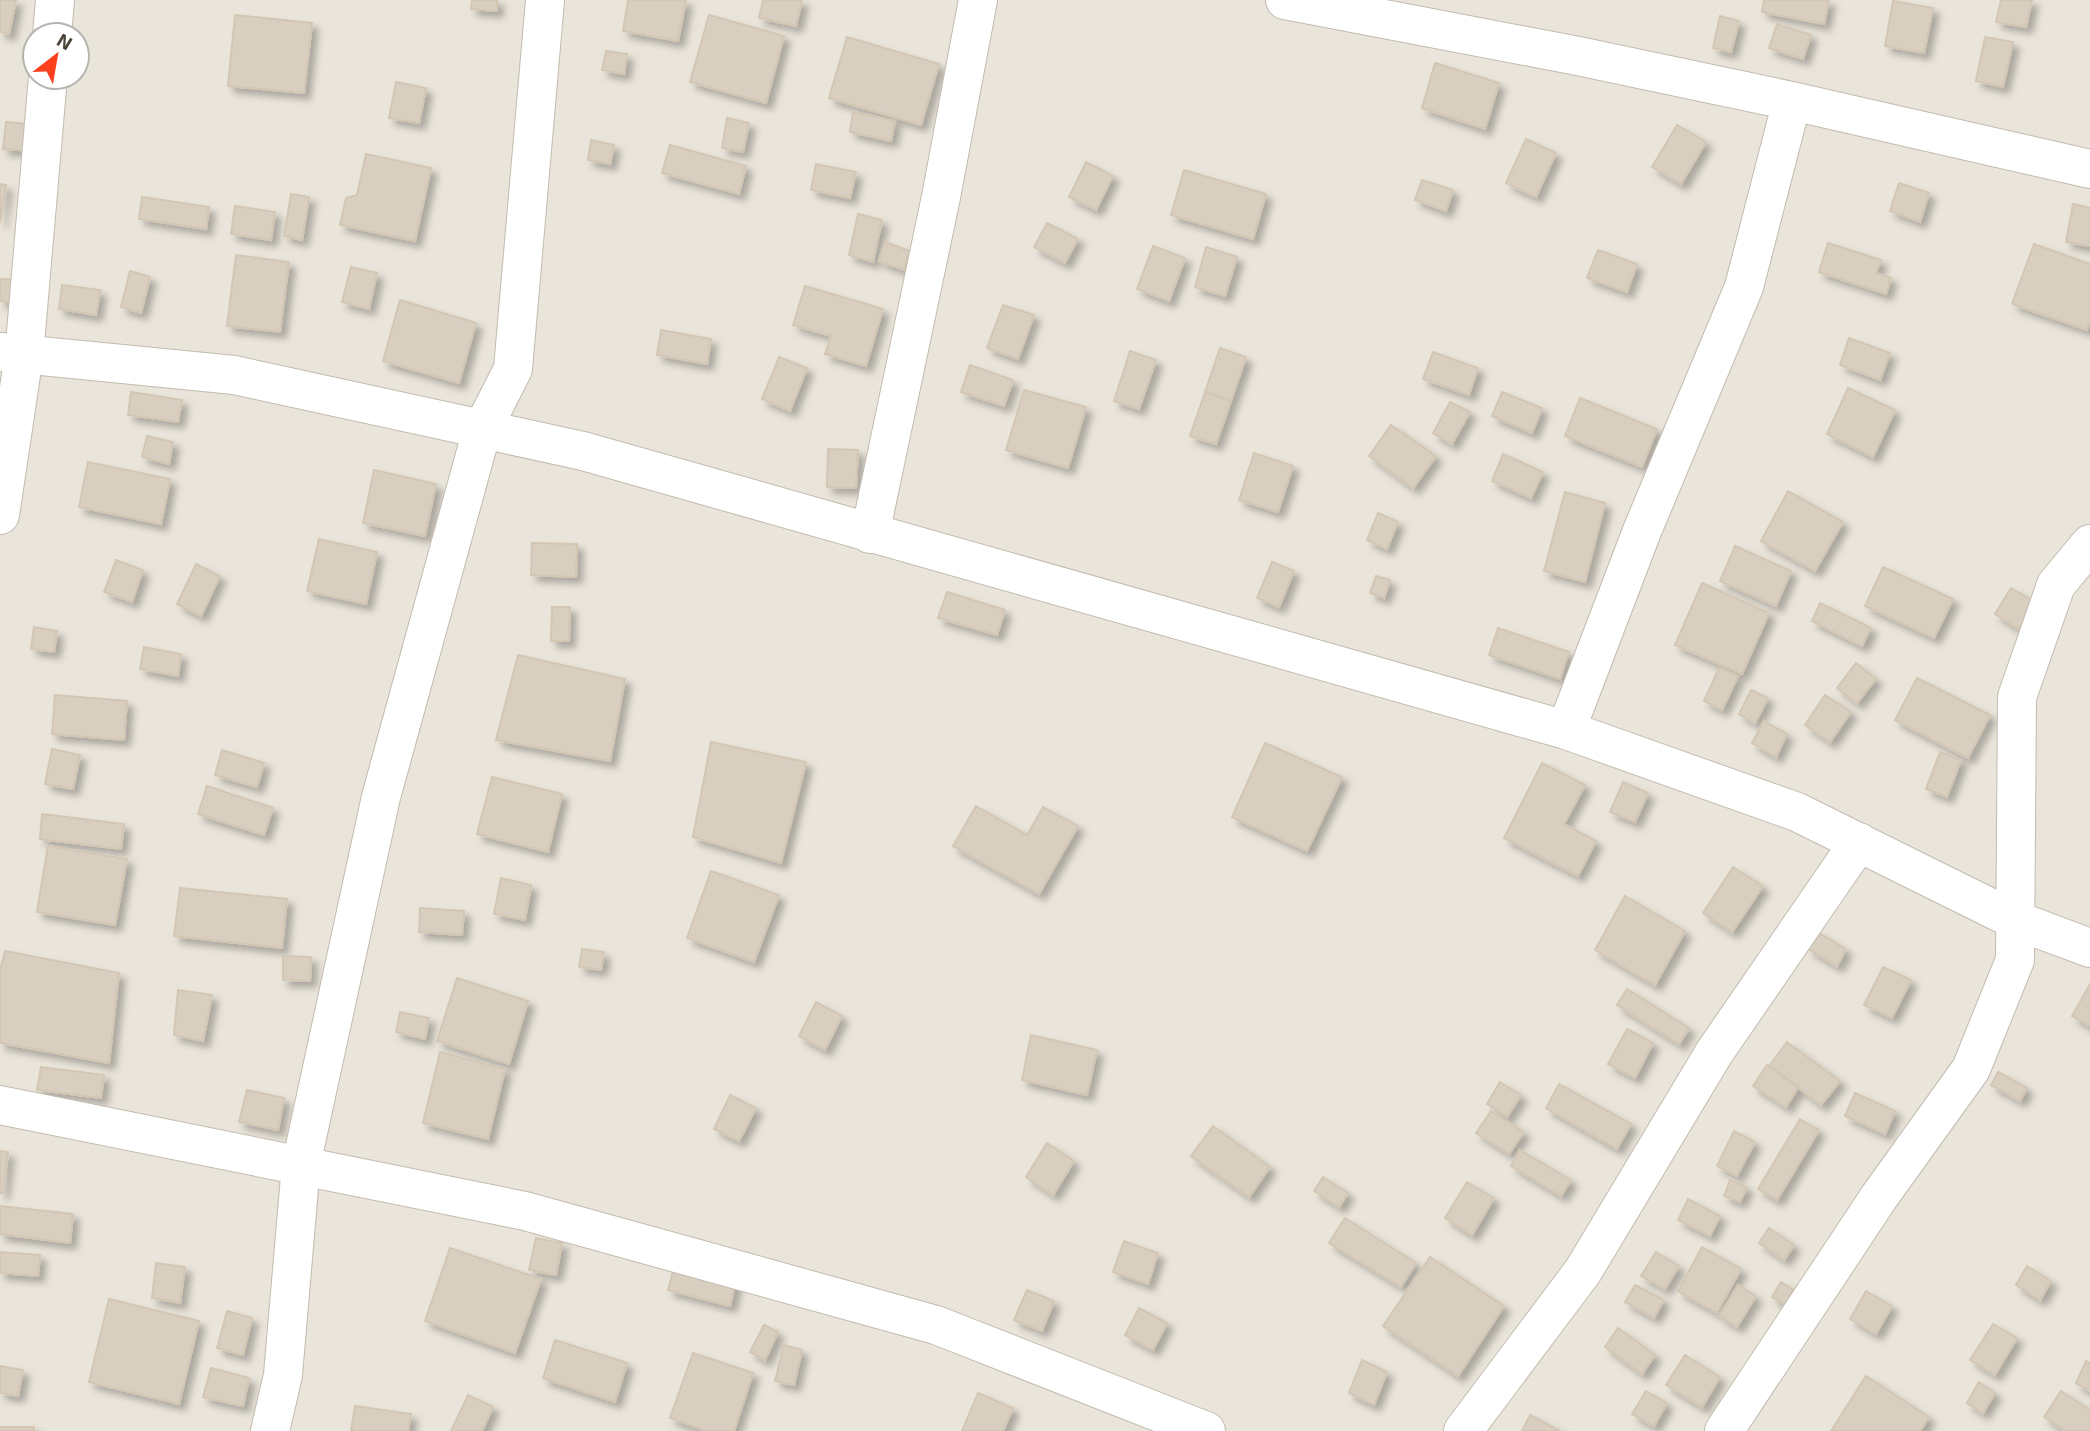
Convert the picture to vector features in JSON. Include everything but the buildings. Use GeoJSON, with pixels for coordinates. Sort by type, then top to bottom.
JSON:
{"type":"FeatureCollection","features":[{"type":"Feature","properties":{"kind":"street"},"geometry":{"type":"LineString","coordinates":[[53,21],[55,0]]}},
{"type":"Feature","properties":{"kind":"street"},"geometry":{"type":"LineString","coordinates":[[270,1431],[283,1375],[301,1165],[381,797],[482,430],[513,369],[545,0]]}},
{"type":"Feature","properties":{"kind":"street"},"geometry":{"type":"LineString","coordinates":[[870,534],[941,197],[978,0]]}},
{"type":"Feature","properties":{"kind":"street"},"geometry":{"type":"LineString","coordinates":[[1285,0],[1578,56],[1792,101],[2090,169]]}},
{"type":"Feature","properties":{"kind":"street"},"geometry":{"type":"LineString","coordinates":[[0,515],[12,354],[46,91]]}},
{"type":"Feature","properties":{"kind":"street"},"geometry":{"type":"LineString","coordinates":[[1566,730],[1642,531],[1744,287],[1792,101]]}},
{"type":"Feature","properties":{"kind":"street"},"geometry":{"type":"LineString","coordinates":[[12,354],[234,375],[583,451],[1566,730],[1797,812],[2015,920],[2090,948]]}},
{"type":"Feature","properties":{"kind":"street"},"geometry":{"type":"LineString","coordinates":[[1724,1431],[1880,1197],[1971,1069],[2015,960],[2017,697],[2056,585],[2090,544]]}},
{"type":"Feature","properties":{"kind":"street"},"geometry":{"type":"LineString","coordinates":[[1463,1431],[1583,1271],[1714,1053],[1858,842]]}},
{"type":"Feature","properties":{"kind":"street"},"geometry":{"type":"LineString","coordinates":[[0,1105],[526,1211],[936,1325],[1206,1431]]}},
{"type":"Feature","properties":{"kind":"shaded area"},"geometry":{"type":"Polygon","coordinates":[[[0,0],[2090,0],[2090,1431],[0,1431],[0,0]]]}}]}
